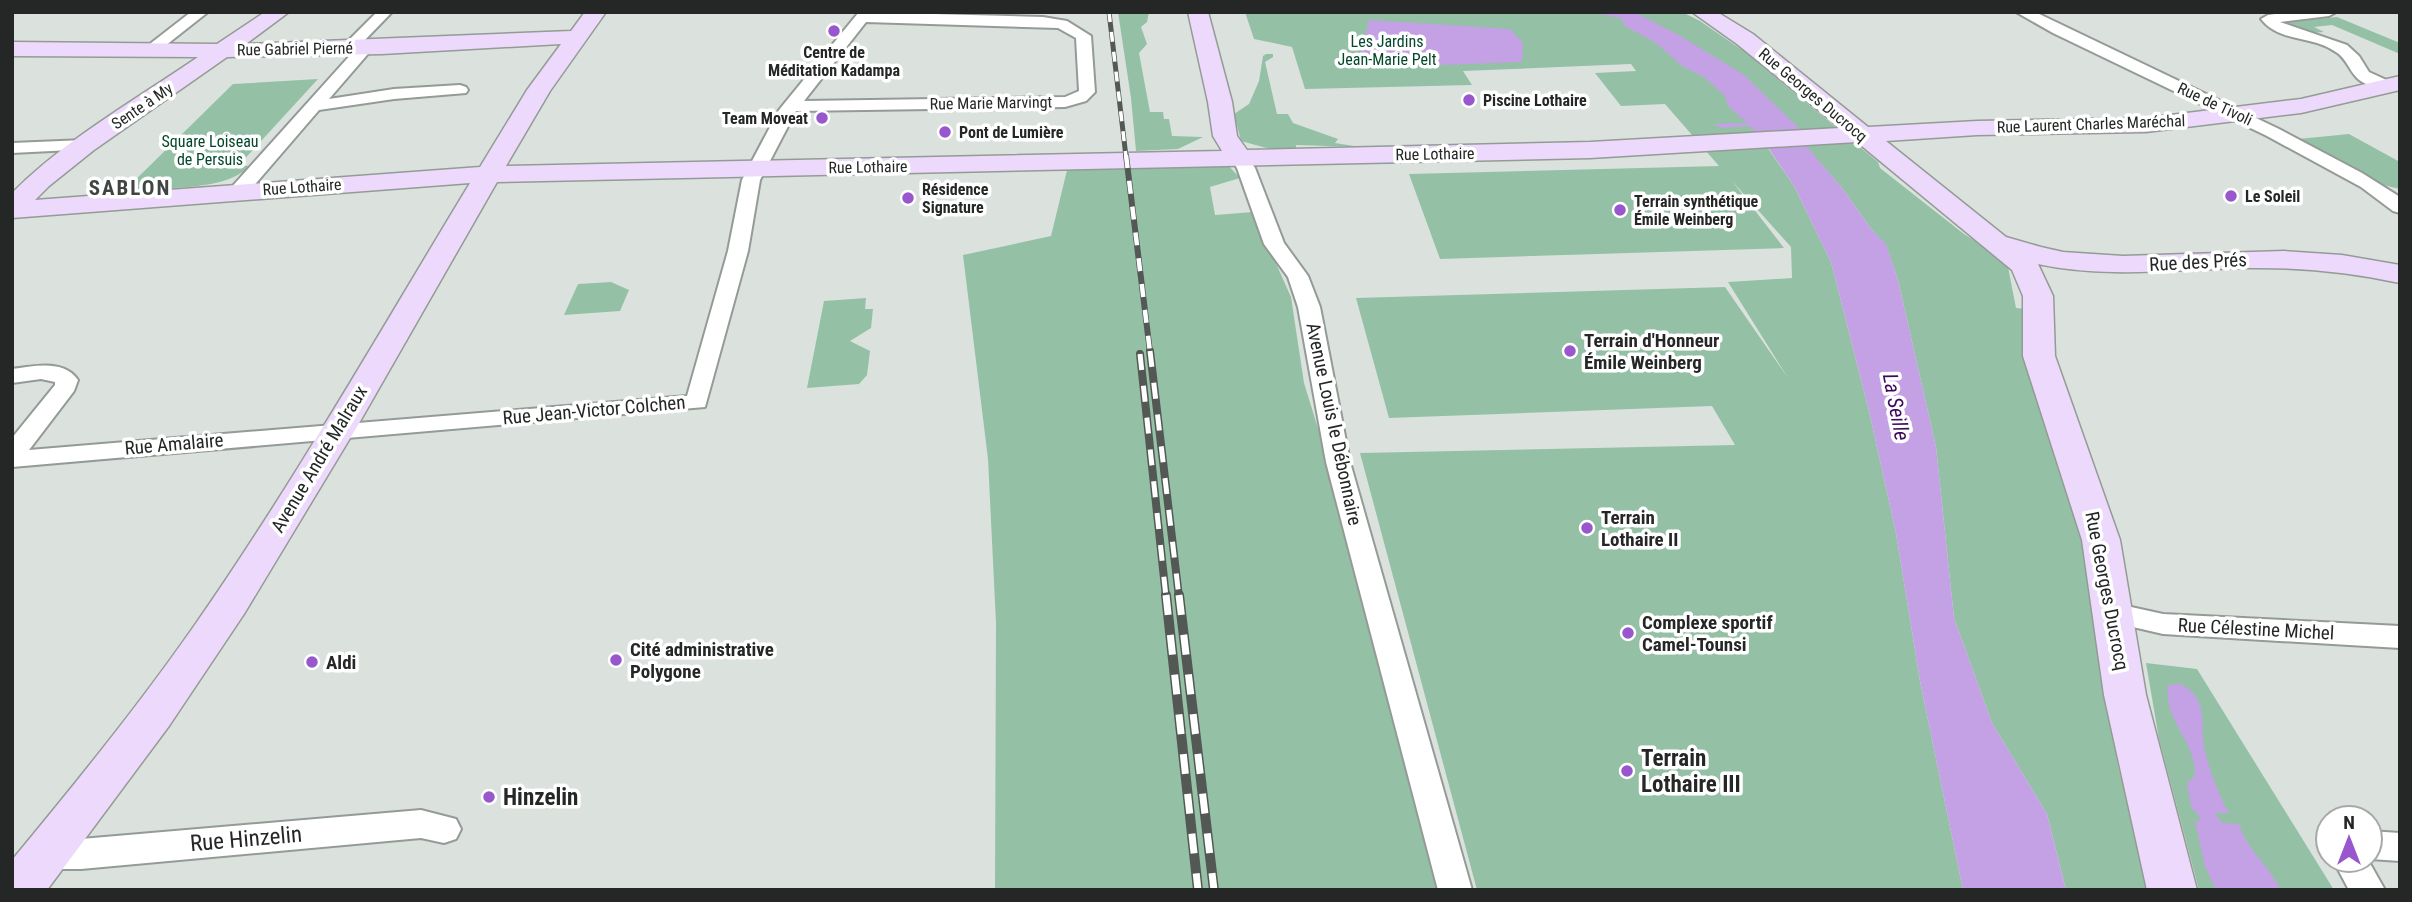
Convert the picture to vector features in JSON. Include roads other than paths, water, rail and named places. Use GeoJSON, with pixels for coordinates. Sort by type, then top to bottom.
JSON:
{"type":"FeatureCollection","features":[{"type":"Feature","properties":{"kind":"street"},"geometry":{"type":"LineString","coordinates":[[151,50],[201,12]]}},
{"type":"Feature","properties":{"kind":"street","name":"Sente à My"},"geometry":{"type":"LineString","coordinates":[[12,209],[40,180],[85,145],[279,12]]}},
{"type":"Feature","properties":{"kind":"street"},"geometry":{"type":"LineString","coordinates":[[237,192],[314,106],[385,12]]}},
{"type":"Feature","properties":{"kind":"street","name":"Avenue André Malraux"},"geometry":{"type":"LineString","coordinates":[[32,872],[228,607],[539,90],[596,12]]}},
{"type":"Feature","properties":{"kind":"street","name":"Avenue Louis le Débonnaire"},"geometry":{"type":"LineString","coordinates":[[1198,12],[1220,103],[1225,136],[1246,168],[1274,244],[1298,276],[1309,307],[1338,462],[1455,890]]}},
{"type":"Feature","properties":{"kind":"street","name":"Rue Georges Ducrocq"},"geometry":{"type":"LineString","coordinates":[[1702,12],[1745,39],[2025,266],[2039,296],[2039,356],[2101,540],[2125,695],[2172,890]]}},
{"type":"Feature","properties":{"kind":"street","name":"Rue de Tivoli"},"geometry":{"type":"LineString","coordinates":[[2024,12],[2241,115],[2394,198]]}},
{"type":"Feature","properties":{"kind":"street"},"geometry":{"type":"LineString","coordinates":[[2329,12],[2268,19],[2276,26],[2322,39],[2348,52],[2356,59],[2363,75],[2393,85]]}},
{"type":"Feature","properties":{"kind":"street"},"geometry":{"type":"LineString","coordinates":[[756,170],[791,106],[865,15]]}},
{"type":"Feature","properties":{"kind":"street","name":"Rue Marie Marvingt"},"geometry":{"type":"LineString","coordinates":[[791,106],[1065,102],[1080,98],[1087,92],[1083,36],[1062,24],[1043,21],[865,15]]}},
{"type":"Feature","properties":{"kind":"street","name":"Rue Gabriel Pierné"},"geometry":{"type":"LineString","coordinates":[[12,48],[222,51],[357,48],[578,37]]}},
{"type":"Feature","properties":{"kind":"street","name":"Rue Laurent Charles Maréchal"},"geometry":{"type":"LineString","coordinates":[[1828,138],[1977,128],[2146,125],[2241,115],[2329,101],[2393,85]]}},
{"type":"Feature","properties":{"kind":"street"},"geometry":{"type":"LineString","coordinates":[[314,106],[394,94],[460,90]]}},
{"type":"Feature","properties":{"kind":"street","name":"Rue Lothaire"},"geometry":{"type":"LineString","coordinates":[[12,209],[488,174],[1590,150],[1828,138]]}},
{"type":"Feature","properties":{"kind":"street"},"geometry":{"type":"LineString","coordinates":[[12,148],[85,145]]}},
{"type":"Feature","properties":{"kind":"street","name":"Rue Jean-Victor Colchen"},"geometry":{"type":"LineString","coordinates":[[335,431],[697,402],[738,251],[748,189],[756,170]]}},
{"type":"Feature","properties":{"kind":"street","name":"Rue des Prés"},"geometry":{"type":"LineString","coordinates":[[1999,243],[2034,256],[2101,266],[2282,259],[2339,263],[2400,274]]}},
{"type":"Feature","properties":{"kind":"street"},"geometry":{"type":"LineString","coordinates":[[2039,296],[2065,262]]}},
{"type":"Feature","properties":{"kind":"street"},"geometry":{"type":"LineString","coordinates":[[12,376],[57,373],[66,380],[66,386],[12,457]]}},
{"type":"Feature","properties":{"kind":"street","name":"Rue Amalaire"},"geometry":{"type":"LineString","coordinates":[[12,457],[335,431]]}},
{"type":"Feature","properties":{"kind":"street","name":"Rue Célestine Michel"},"geometry":{"type":"LineString","coordinates":[[2113,613],[2163,624],[2400,637]]}},
{"type":"Feature","properties":{"kind":"street","name":"Rue Hinzelin"},"geometry":{"type":"LineString","coordinates":[[32,872],[81,854],[421,824],[444,829]]}},
{"type":"Feature","properties":{"kind":"street"},"geometry":{"type":"LineString","coordinates":[[2358,874],[2368,890]]}},
{"type":"Feature","properties":{"kind":"water","name":"La Seille"},"geometry":{"type":"Polygon","coordinates":[[[1588,12],[1634,12],[1677,34],[1744,75],[1801,130],[1802,141],[1886,244],[1898,280],[1936,447],[1954,618],[1992,723],[2047,814],[2066,890],[1963,890],[1920,681],[1896,533],[1869,411],[1831,262],[1794,186],[1750,126],[1721,128],[1714,124],[1747,123],[1728,106],[1725,96],[1704,77],[1682,66],[1656,43],[1625,26],[1621,18],[1588,12]]]}},
{"type":"Feature","properties":{"kind":"water"},"geometry":{"type":"Polygon","coordinates":[[[1369,20],[1510,29],[1523,43],[1522,62],[1440,65],[1360,57],[1369,20]]]}},
{"type":"Feature","properties":{"kind":"water"},"geometry":{"type":"Polygon","coordinates":[[[2181,684],[2190,690],[2200,705],[2207,758],[2229,813],[2215,813],[2222,823],[2239,824],[2247,842],[2280,890],[2216,890],[2214,886],[2205,866],[2195,821],[2201,821],[2195,810],[2192,810],[2187,784],[2195,775],[2194,762],[2168,698],[2168,685],[2181,684]]]}},
{"type":"Feature","properties":{"kind":"railway"},"geometry":{"type":"LineString","coordinates":[[1109,12],[1126,157]]}},
{"type":"Feature","properties":{"kind":"railway"},"geometry":{"type":"LineString","coordinates":[[1126,155],[1150,352]]}},
{"type":"Feature","properties":{"kind":"railway"},"geometry":{"type":"LineString","coordinates":[[1150,351],[1179,597]]}},
{"type":"Feature","properties":{"kind":"railway"},"geometry":{"type":"LineString","coordinates":[[1140,354],[1166,597]]}},
{"type":"Feature","properties":{"kind":"railway"},"geometry":{"type":"LineString","coordinates":[[1166,595],[1198,890]]}},
{"type":"Feature","properties":{"kind":"railway"},"geometry":{"type":"LineString","coordinates":[[1179,595],[1214,890]]}},
{"type":"Feature","properties":{"kind":"place","name":"Centre de Méditation Kadampa"},"geometry":{"type":"Point","coordinates":[834,31]}},
{"type":"Feature","properties":{"kind":"place","name":"Piscine Lothaire"},"geometry":{"type":"Point","coordinates":[1469,100]}},
{"type":"Feature","properties":{"kind":"place","name":"Team Moveat"},"geometry":{"type":"Point","coordinates":[822,118]}},
{"type":"Feature","properties":{"kind":"place","name":"Pont de Lumière"},"geometry":{"type":"Point","coordinates":[945,132]}},
{"type":"Feature","properties":{"kind":"place","name":"Le Soleil"},"geometry":{"type":"Point","coordinates":[2231,196]}},
{"type":"Feature","properties":{"kind":"place","name":"Résidence Signature"},"geometry":{"type":"Point","coordinates":[908,198]}},
{"type":"Feature","properties":{"kind":"place","name":"Terrain synthétique Émile Weinberg"},"geometry":{"type":"Point","coordinates":[1620,210]}},
{"type":"Feature","properties":{"kind":"place","name":"Terrain d'Honneur Émile Weinberg"},"geometry":{"type":"Point","coordinates":[1570,351]}},
{"type":"Feature","properties":{"kind":"place","name":"Terrain Lothaire II"},"geometry":{"type":"Point","coordinates":[1587,528]}},
{"type":"Feature","properties":{"kind":"place","name":"Complexe sportif Camel-Tounsi"},"geometry":{"type":"Point","coordinates":[1628,633]}},
{"type":"Feature","properties":{"kind":"place","name":"Cité administrative Polygone"},"geometry":{"type":"Point","coordinates":[616,660]}},
{"type":"Feature","properties":{"kind":"place","name":"Aldi"},"geometry":{"type":"Point","coordinates":[312,662]}},
{"type":"Feature","properties":{"kind":"place","name":"Terrain Lothaire III"},"geometry":{"type":"Point","coordinates":[1627,771]}},
{"type":"Feature","properties":{"kind":"place","name":"Hinzelin"},"geometry":{"type":"Point","coordinates":[489,797]}},
{"type":"Feature","properties":{"kind":"district","name":"SABLON"},"geometry":{"type":"Point","coordinates":[130,188]}},
{"type":"Feature","properties":{"kind":"park label","name":"Les Jardins Jean-Marie Pelt"},"geometry":{"type":"Point","coordinates":[1387,50]}},
{"type":"Feature","properties":{"kind":"park label","name":"Square Loiseau de Persuis"},"geometry":{"type":"Point","coordinates":[210,150]}}]}
